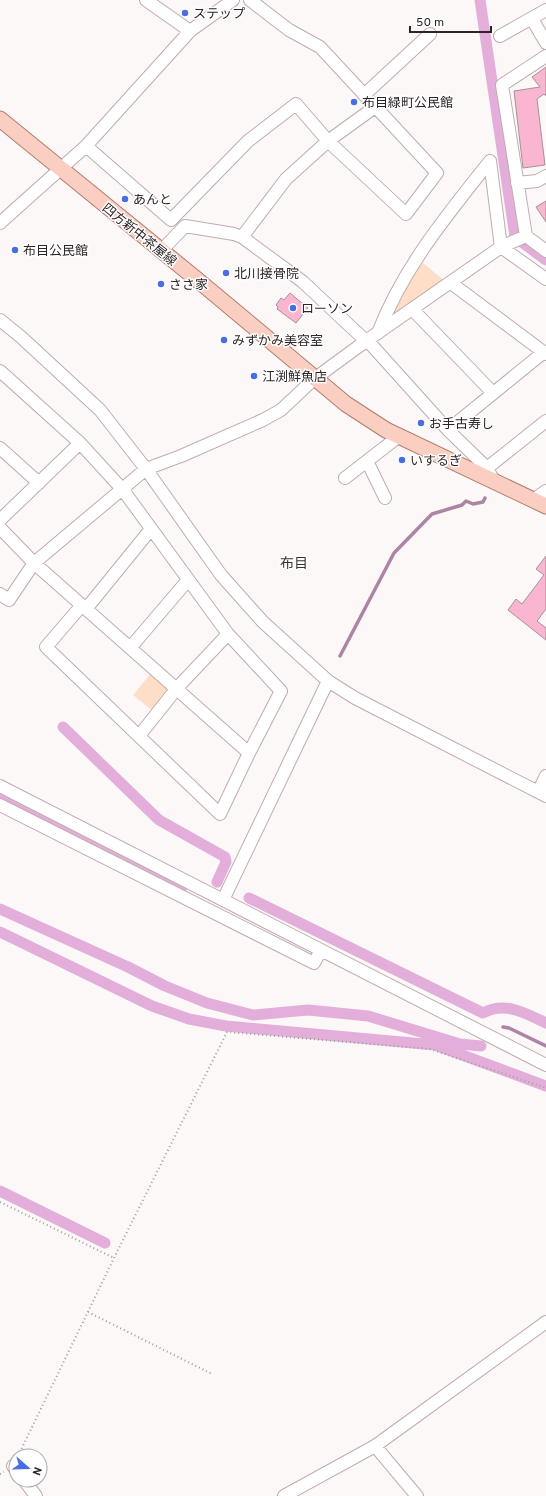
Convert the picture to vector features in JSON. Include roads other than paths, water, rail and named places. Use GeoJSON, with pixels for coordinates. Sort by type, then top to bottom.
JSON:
{"type":"FeatureCollection","features":[{"type":"Feature","properties":{"kind":"main road","name":"四方新中茶屋線"},"geometry":{"type":"LineString","coordinates":[[0,119],[346,404],[398,437],[540,503]]}},
{"type":"Feature","properties":{"kind":"street"},"geometry":{"type":"LineString","coordinates":[[146,0],[190,31]]}},
{"type":"Feature","properties":{"kind":"street"},"geometry":{"type":"LineString","coordinates":[[0,223],[86,146],[190,31],[233,0]]}},
{"type":"Feature","properties":{"kind":"street"},"geometry":{"type":"LineString","coordinates":[[171,220],[248,141],[296,104],[328,141],[406,214],[437,173],[320,47],[290,30],[250,0]]}},
{"type":"Feature","properties":{"kind":"street"},"geometry":{"type":"LineString","coordinates":[[500,36],[546,10]]}},
{"type":"Feature","properties":{"kind":"street"},"geometry":{"type":"LineString","coordinates":[[532,19],[546,43]]}},
{"type":"Feature","properties":{"kind":"street"},"geometry":{"type":"LineString","coordinates":[[364,94],[430,34]]}},
{"type":"Feature","properties":{"kind":"street"},"geometry":{"type":"LineString","coordinates":[[520,238],[517,183],[502,85],[546,56]]}},
{"type":"Feature","properties":{"kind":"street"},"geometry":{"type":"LineString","coordinates":[[242,238],[286,179],[328,141],[375,107]]}},
{"type":"Feature","properties":{"kind":"street"},"geometry":{"type":"LineString","coordinates":[[86,146],[171,220],[185,226],[234,234],[242,238],[303,282],[367,340],[448,430],[487,468],[496,483]]}},
{"type":"Feature","properties":{"kind":"street"},"geometry":{"type":"LineString","coordinates":[[378,333],[389,303],[430,236],[490,161],[501,247],[546,280]]}},
{"type":"Feature","properties":{"kind":"street"},"geometry":{"type":"LineString","coordinates":[[517,183],[537,181],[546,176]]}},
{"type":"Feature","properties":{"kind":"street"},"geometry":{"type":"LineString","coordinates":[[161,251],[185,226]]}},
{"type":"Feature","properties":{"kind":"street"},"geometry":{"type":"LineString","coordinates":[[0,594],[9,600],[34,563],[123,490],[146,469],[181,456],[263,420],[281,410],[314,379],[367,340],[413,310],[501,247],[520,238]]}},
{"type":"Feature","properties":{"kind":"street"},"geometry":{"type":"LineString","coordinates":[[520,238],[546,251]]}},
{"type":"Feature","properties":{"kind":"street"},"geometry":{"type":"LineString","coordinates":[[448,430],[545,353],[451,283]]}},
{"type":"Feature","properties":{"kind":"street"},"geometry":{"type":"LineString","coordinates":[[413,310],[493,393]]}},
{"type":"Feature","properties":{"kind":"street"},"geometry":{"type":"LineString","coordinates":[[0,320],[21,337],[100,410],[146,469],[221,575],[263,622],[328,681],[355,698],[542,794],[546,776]]}},
{"type":"Feature","properties":{"kind":"street"},"geometry":{"type":"LineString","coordinates":[[0,371],[80,443],[123,490],[228,634],[281,690],[220,814],[46,647],[84,607],[151,529]]}},
{"type":"Feature","properties":{"kind":"street"},"geometry":{"type":"LineString","coordinates":[[487,468],[546,421]]}},
{"type":"Feature","properties":{"kind":"street"},"geometry":{"type":"LineString","coordinates":[[345,478],[398,437]]}},
{"type":"Feature","properties":{"kind":"street"},"geometry":{"type":"LineString","coordinates":[[0,520],[80,443]]}},
{"type":"Feature","properties":{"kind":"street"},"geometry":{"type":"LineString","coordinates":[[0,448],[39,483]]}},
{"type":"Feature","properties":{"kind":"street"},"geometry":{"type":"LineString","coordinates":[[367,461],[385,498]]}},
{"type":"Feature","properties":{"kind":"street"},"geometry":{"type":"LineString","coordinates":[[540,503],[546,491]]}},
{"type":"Feature","properties":{"kind":"street"},"geometry":{"type":"LineString","coordinates":[[0,528],[34,563],[249,753]]}},
{"type":"Feature","properties":{"kind":"street"},"geometry":{"type":"LineString","coordinates":[[130,648],[188,580]]}},
{"type":"Feature","properties":{"kind":"street"},"geometry":{"type":"LineString","coordinates":[[139,736],[177,688],[228,634]]}},
{"type":"Feature","properties":{"kind":"street"},"geometry":{"type":"LineString","coordinates":[[223,900],[328,681]]}},
{"type":"Feature","properties":{"kind":"street"},"geometry":{"type":"LineString","coordinates":[[0,786],[546,1065]]}},
{"type":"Feature","properties":{"kind":"street"},"geometry":{"type":"LineString","coordinates":[[0,805],[314,963],[321,950]]}},
{"type":"Feature","properties":{"kind":"street"},"geometry":{"type":"LineString","coordinates":[[284,1496],[376,1446],[546,1322]]}},
{"type":"Feature","properties":{"kind":"street"},"geometry":{"type":"LineString","coordinates":[[376,1446],[417,1496]]}},
{"type":"Feature","properties":{"kind":"waterway"},"geometry":{"type":"LineString","coordinates":[[480,0],[515,237],[546,260]]}},
{"type":"Feature","properties":{"kind":"waterway"},"geometry":{"type":"LineString","coordinates":[[340,656],[394,553],[432,514],[462,505],[466,501],[473,504],[483,502],[485,498]]}},
{"type":"Feature","properties":{"kind":"waterway"},"geometry":{"type":"LineString","coordinates":[[63,727],[159,820],[225,857],[226,862],[217,882]]}},
{"type":"Feature","properties":{"kind":"waterway"},"geometry":{"type":"LineString","coordinates":[[0,798],[181,890]]}},
{"type":"Feature","properties":{"kind":"waterway"},"geometry":{"type":"LineString","coordinates":[[249,898],[483,1013],[499,1008],[507,1008],[523,1012],[546,1023]]}},
{"type":"Feature","properties":{"kind":"waterway"},"geometry":{"type":"LineString","coordinates":[[0,909],[128,967],[165,986],[207,1003],[253,1015],[308,1010],[368,1016],[460,1044],[481,1046]]}},
{"type":"Feature","properties":{"kind":"waterway"},"geometry":{"type":"LineString","coordinates":[[0,932],[152,1006],[189,1019],[226,1026],[435,1045],[546,1086]]}},
{"type":"Feature","properties":{"kind":"waterway"},"geometry":{"type":"LineString","coordinates":[[503,1027],[509,1028],[546,1046]]}},
{"type":"Feature","properties":{"kind":"waterway"},"geometry":{"type":"LineString","coordinates":[[0,1191],[105,1243]]}},
{"type":"Feature","properties":{"kind":"place","name":"ステップ"},"geometry":{"type":"Point","coordinates":[185,13]}},
{"type":"Feature","properties":{"kind":"place","name":"布目緑町公民館"},"geometry":{"type":"Point","coordinates":[354,102]}},
{"type":"Feature","properties":{"kind":"place","name":"あんと"},"geometry":{"type":"Point","coordinates":[125,199]}},
{"type":"Feature","properties":{"kind":"place","name":"布目公民館"},"geometry":{"type":"Point","coordinates":[15,250]}},
{"type":"Feature","properties":{"kind":"place","name":"北川接骨院"},"geometry":{"type":"Point","coordinates":[226,273]}},
{"type":"Feature","properties":{"kind":"place","name":"ささ家"},"geometry":{"type":"Point","coordinates":[161,284]}},
{"type":"Feature","properties":{"kind":"place","name":"ローソン"},"geometry":{"type":"Point","coordinates":[293,308]}},
{"type":"Feature","properties":{"kind":"place","name":"みずかみ美容室"},"geometry":{"type":"Point","coordinates":[224,340]}},
{"type":"Feature","properties":{"kind":"place","name":"江渕鮮魚店"},"geometry":{"type":"Point","coordinates":[254,376]}},
{"type":"Feature","properties":{"kind":"place","name":"お手古寿し"},"geometry":{"type":"Point","coordinates":[421,423]}},
{"type":"Feature","properties":{"kind":"place","name":"いするぎ"},"geometry":{"type":"Point","coordinates":[402,460]}},
{"type":"Feature","properties":{"kind":"district","name":"布目"},"geometry":{"type":"Point","coordinates":[294,563]}}]}
